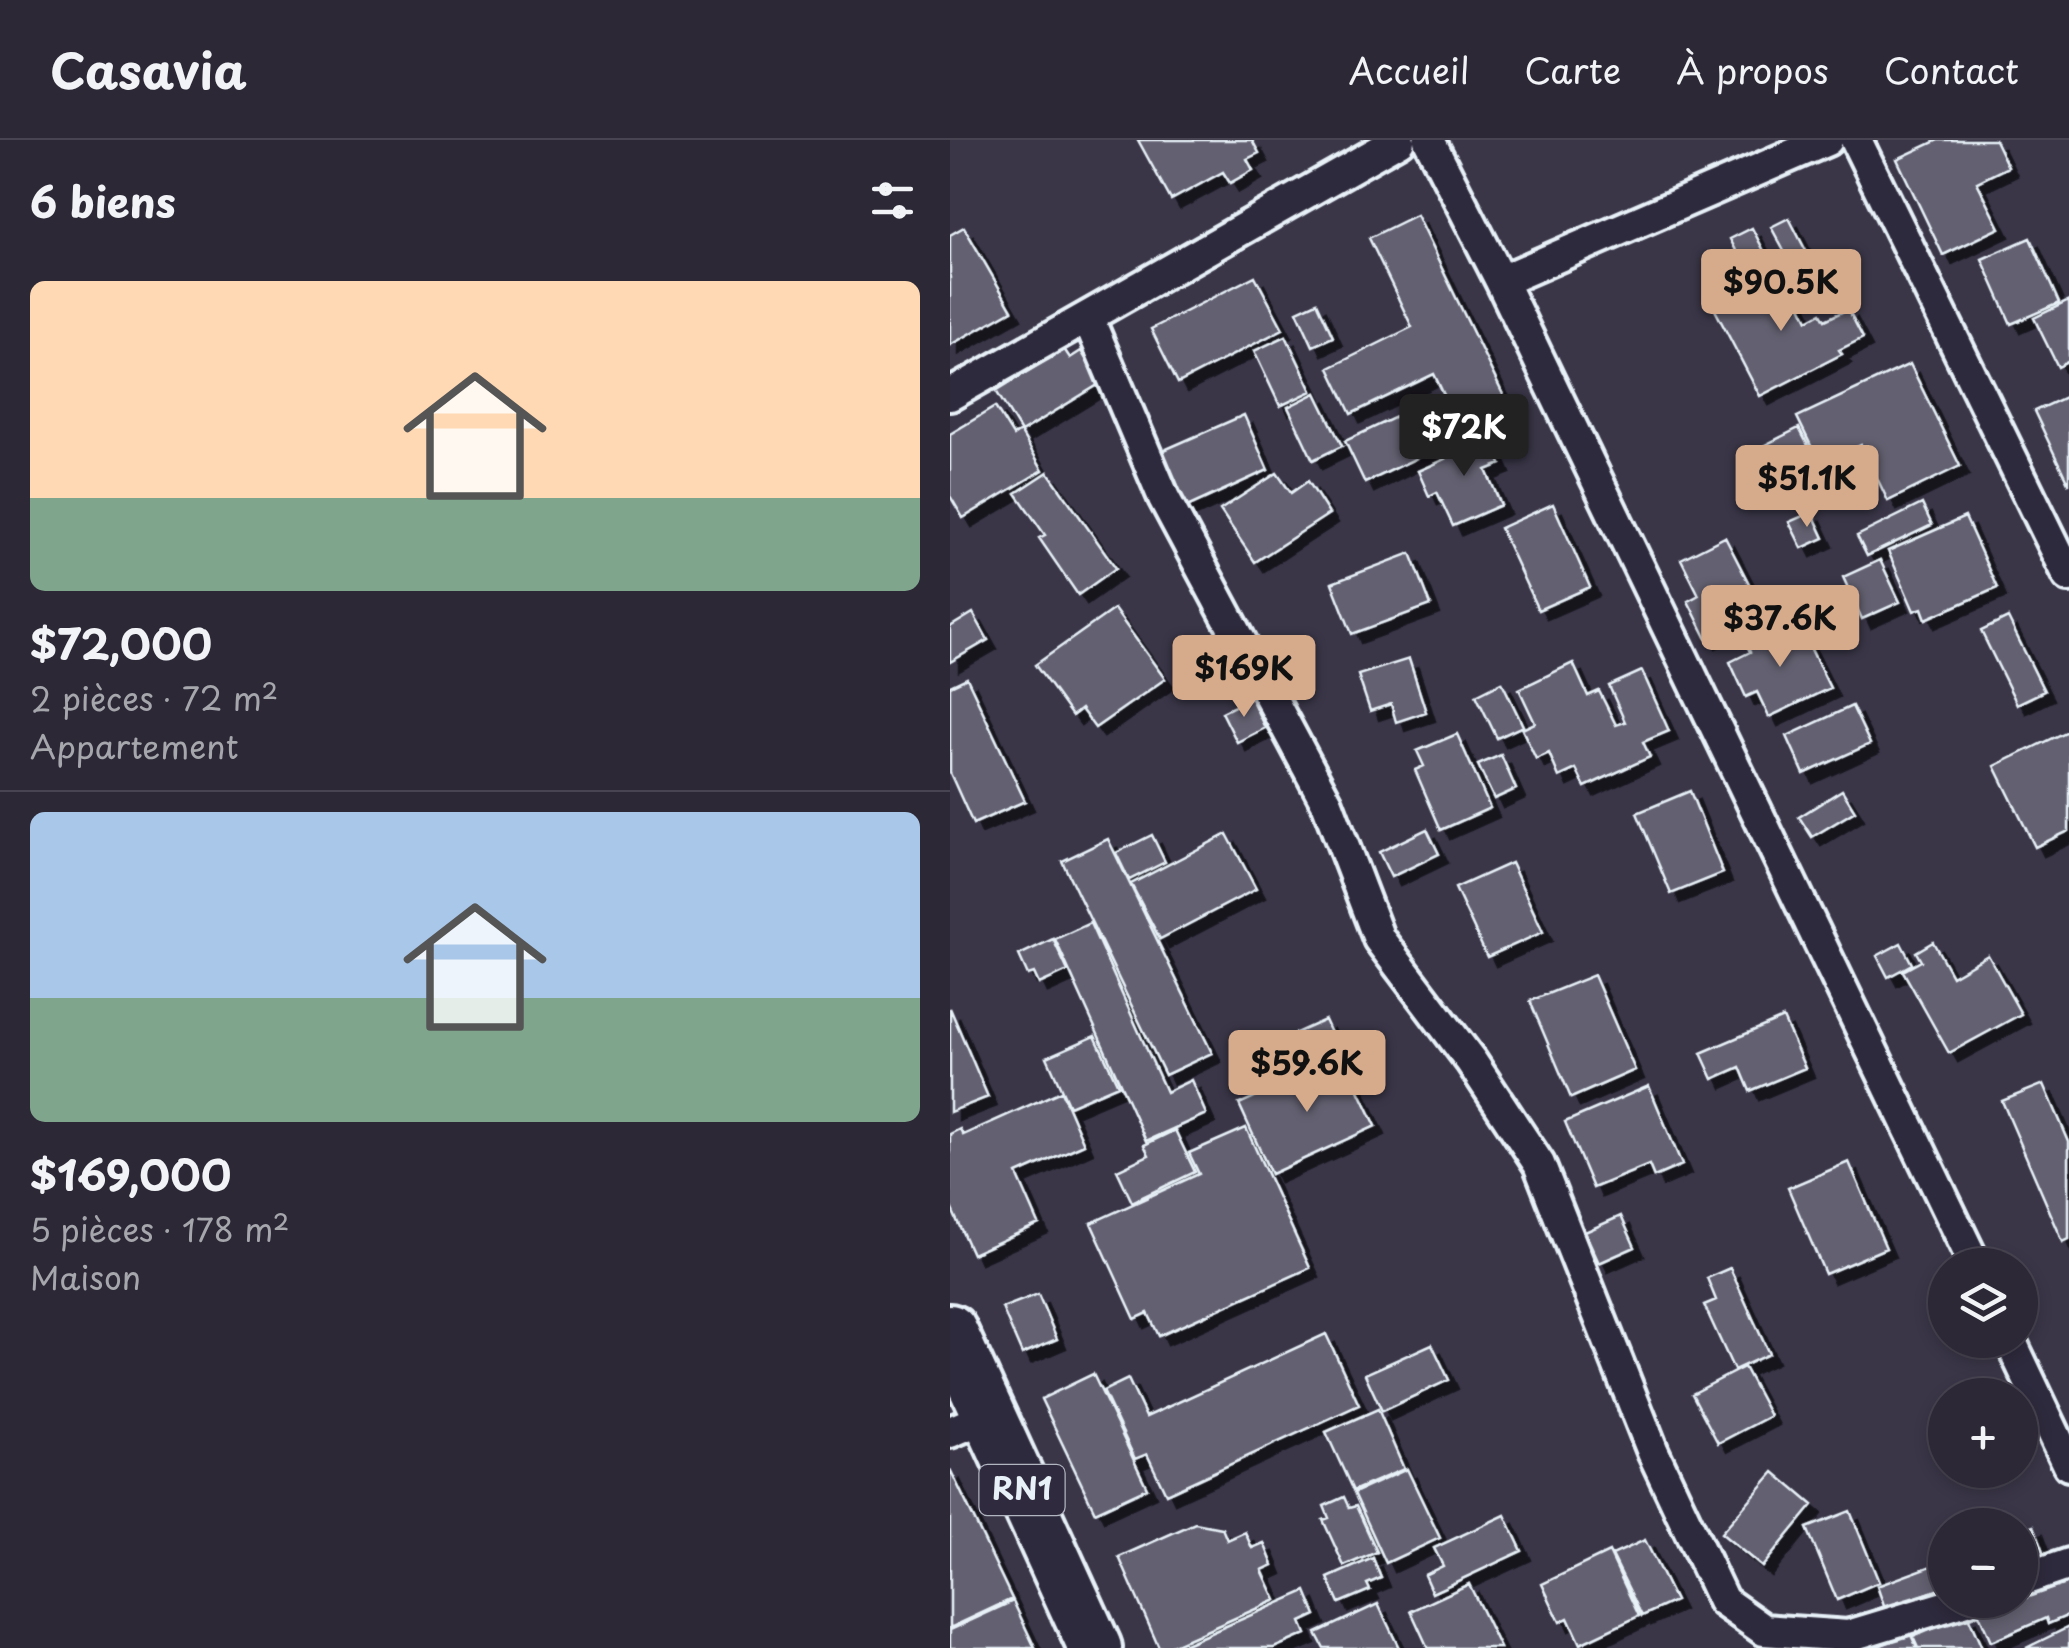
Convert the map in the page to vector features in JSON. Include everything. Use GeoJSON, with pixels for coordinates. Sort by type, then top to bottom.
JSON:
{"type":"FeatureCollection","features":[{"type":"Feature","properties":{"kind":"highway","name":"RN1"},"geometry":{"type":"LineString","coordinates":[[950,1331],[969,1424],[1096,1648]]}},
{"type":"Feature","properties":{"kind":"street"},"geometry":{"type":"LineString","coordinates":[[950,394],[1400,140]]}},
{"type":"Feature","properties":{"kind":"street"},"geometry":{"type":"LineString","coordinates":[[1429,140],[1501,281],[1967,1248]]}},
{"type":"Feature","properties":{"kind":"street"},"geometry":{"type":"LineString","coordinates":[[1501,281],[1827,140]]}},
{"type":"Feature","properties":{"kind":"street"},"geometry":{"type":"LineString","coordinates":[[1856,140],[2069,576]]}},
{"type":"Feature","properties":{"kind":"street"},"geometry":{"type":"LineString","coordinates":[[1088,318],[1164,498],[1326,803],[1379,938],[1472,1061],[1539,1164],[1654,1452],[1723,1601],[1764,1630],[1848,1636],[1928,1612]]}},
{"type":"Feature","properties":{"kind":"street"},"geometry":{"type":"LineString","coordinates":[[2018,1358],[2069,1465]]}},
{"type":"Feature","properties":{"kind":"street"},"geometry":{"type":"LineString","coordinates":[[2038,1575],[2069,1564]]}},
{"type":"Feature","properties":{"kind":"building"},"geometry":{"type":"Polygon","coordinates":[[[1138,140],[1252,140],[1259,153],[1247,159],[1253,170],[1230,183],[1223,172],[1171,200],[1138,140]]]}},
{"type":"Feature","properties":{"kind":"building"},"geometry":{"type":"Polygon","coordinates":[[[1938,140],[1995,140],[2008,167],[1977,182],[2000,228],[1943,255],[1897,159],[1938,140]]]}},
{"type":"Feature","properties":{"kind":"building"},"geometry":{"type":"Polygon","coordinates":[[[1416,215],[1508,405],[1460,428],[1434,374],[1351,414],[1329,368],[1412,327],[1369,238],[1416,215]]]}},
{"type":"Feature","properties":{"kind":"building"},"geometry":{"type":"Polygon","coordinates":[[[1789,218],[1807,253],[1790,262],[1771,227],[1789,218]]]}},
{"type":"Feature","properties":{"kind":"building"},"geometry":{"type":"Polygon","coordinates":[[[964,227],[1012,310],[950,345],[950,235],[964,227]]]}},
{"type":"Feature","properties":{"kind":"building"},"geometry":{"type":"Polygon","coordinates":[[[1752,228],[1775,272],[1753,283],[1730,239],[1752,228]]]}},
{"type":"Feature","properties":{"kind":"building"},"geometry":{"type":"Polygon","coordinates":[[[2030,238],[2059,303],[2011,324],[1982,259],[2030,238]]]}},
{"type":"Feature","properties":{"kind":"building"},"geometry":{"type":"Polygon","coordinates":[[[1255,276],[1283,329],[1178,383],[1151,329],[1255,276]]]}},
{"type":"Feature","properties":{"kind":"building"},"geometry":{"type":"Polygon","coordinates":[[[1766,277],[1776,295],[1792,287],[1808,320],[1821,313],[1825,320],[1848,309],[1863,338],[1839,350],[1842,354],[1760,396],[1712,304],[1766,277]]]}},
{"type":"Feature","properties":{"kind":"building"},"geometry":{"type":"Polygon","coordinates":[[[2069,301],[2069,361],[2058,367],[2034,318],[2069,301]]]}},
{"type":"Feature","properties":{"kind":"building"},"geometry":{"type":"Polygon","coordinates":[[[1317,302],[1333,337],[1313,346],[1297,311],[1317,302]]]}},
{"type":"Feature","properties":{"kind":"building"},"geometry":{"type":"Polygon","coordinates":[[[1286,336],[1312,391],[1280,406],[1254,351],[1286,336]]]}},
{"type":"Feature","properties":{"kind":"building"},"geometry":{"type":"Polygon","coordinates":[[[1064,349],[1070,358],[1081,351],[1101,383],[1021,432],[996,391],[1064,349]]]}},
{"type":"Feature","properties":{"kind":"building"},"geometry":{"type":"Polygon","coordinates":[[[1910,364],[1960,466],[1888,501],[1861,445],[1820,464],[1797,417],[1910,364]]]}},
{"type":"Feature","properties":{"kind":"building"},"geometry":{"type":"Polygon","coordinates":[[[1316,393],[1342,446],[1313,460],[1288,407],[1316,393]]]}},
{"type":"Feature","properties":{"kind":"building"},"geometry":{"type":"Polygon","coordinates":[[[2069,395],[2069,485],[2034,411],[2069,395]]]}},
{"type":"Feature","properties":{"kind":"building"},"geometry":{"type":"Polygon","coordinates":[[[1430,401],[1450,442],[1365,483],[1345,441],[1430,401]]]}},
{"type":"Feature","properties":{"kind":"building"},"geometry":{"type":"Polygon","coordinates":[[[995,407],[1013,436],[1020,431],[1043,470],[963,518],[950,496],[950,434],[995,407]]]}},
{"type":"Feature","properties":{"kind":"building"},"geometry":{"type":"Polygon","coordinates":[[[1244,415],[1268,470],[1187,507],[1162,451],[1244,415]]]}},
{"type":"Feature","properties":{"kind":"building"},"geometry":{"type":"Polygon","coordinates":[[[1799,428],[1817,463],[1779,482],[1761,447],[1799,428]]]}},
{"type":"Feature","properties":{"kind":"building"},"geometry":{"type":"Polygon","coordinates":[[[1487,432],[1501,464],[1486,470],[1501,505],[1453,526],[1437,492],[1429,496],[1418,471],[1445,459],[1442,453],[1487,432]]]}},
{"type":"Feature","properties":{"kind":"building"},"geometry":{"type":"Polygon","coordinates":[[[1048,472],[1116,568],[1078,595],[1039,538],[1045,535],[1016,493],[1048,472]]]}},
{"type":"Feature","properties":{"kind":"building"},"geometry":{"type":"Polygon","coordinates":[[[1277,473],[1291,493],[1308,481],[1329,514],[1255,562],[1220,510],[1277,473]]]}},
{"type":"Feature","properties":{"kind":"building"},"geometry":{"type":"Polygon","coordinates":[[[1553,504],[1590,587],[1538,610],[1500,528],[1553,504]]]}},
{"type":"Feature","properties":{"kind":"building"},"geometry":{"type":"Polygon","coordinates":[[[1922,504],[1932,525],[1867,556],[1857,536],[1922,504]]]}},
{"type":"Feature","properties":{"kind":"building"},"geometry":{"type":"Polygon","coordinates":[[[1812,512],[1824,538],[1802,548],[1789,522],[1812,512]]]}},
{"type":"Feature","properties":{"kind":"building"},"geometry":{"type":"Polygon","coordinates":[[[1965,517],[1997,588],[1926,619],[1922,608],[1914,611],[1888,551],[1965,517]]]}},
{"type":"Feature","properties":{"kind":"building"},"geometry":{"type":"Polygon","coordinates":[[[1725,537],[1763,611],[1707,639],[1688,601],[1699,595],[1681,559],[1725,537]]]}},
{"type":"Feature","properties":{"kind":"building"},"geometry":{"type":"Polygon","coordinates":[[[1411,553],[1431,605],[1352,634],[1332,583],[1411,553]]]}},
{"type":"Feature","properties":{"kind":"building"},"geometry":{"type":"Polygon","coordinates":[[[1880,560],[1900,602],[1862,619],[1843,577],[1880,560]]]}},
{"type":"Feature","properties":{"kind":"building"},"geometry":{"type":"Polygon","coordinates":[[[1114,609],[1165,679],[1095,728],[1081,709],[1072,716],[1035,665],[1114,609]]]}},
{"type":"Feature","properties":{"kind":"building"},"geometry":{"type":"Polygon","coordinates":[[[973,613],[988,640],[950,662],[950,627],[973,613]]]}},
{"type":"Feature","properties":{"kind":"building"},"geometry":{"type":"Polygon","coordinates":[[[2008,618],[2044,691],[2017,704],[1981,631],[2008,618]]]}},
{"type":"Feature","properties":{"kind":"building"},"geometry":{"type":"Polygon","coordinates":[[[1779,627],[1783,635],[1800,627],[1830,688],[1769,717],[1757,692],[1746,697],[1730,662],[1750,652],[1746,643],[1779,627]]]}},
{"type":"Feature","properties":{"kind":"building"},"geometry":{"type":"Polygon","coordinates":[[[1409,659],[1426,712],[1396,722],[1391,704],[1370,711],[1358,675],[1409,659]]]}},
{"type":"Feature","properties":{"kind":"building"},"geometry":{"type":"Polygon","coordinates":[[[1573,663],[1588,696],[1599,691],[1616,725],[1625,722],[1609,686],[1642,671],[1669,731],[1643,742],[1650,757],[1585,787],[1576,769],[1559,777],[1549,753],[1536,759],[1522,729],[1535,723],[1519,689],[1573,663]]]}},
{"type":"Feature","properties":{"kind":"building"},"geometry":{"type":"Polygon","coordinates":[[[967,678],[1025,801],[973,824],[950,773],[950,686],[967,678]]]}},
{"type":"Feature","properties":{"kind":"building"},"geometry":{"type":"Polygon","coordinates":[[[1502,682],[1523,726],[1497,738],[1476,695],[1502,682]]]}},
{"type":"Feature","properties":{"kind":"building"},"geometry":{"type":"Polygon","coordinates":[[[1251,698],[1265,728],[1237,742],[1222,712],[1251,698]]]}},
{"type":"Feature","properties":{"kind":"building"},"geometry":{"type":"Polygon","coordinates":[[[1852,706],[1870,744],[1804,774],[1787,736],[1852,706]]]}},
{"type":"Feature","properties":{"kind":"building"},"geometry":{"type":"Polygon","coordinates":[[[2069,730],[2069,831],[2035,847],[1995,766],[2069,730]]]}},
{"type":"Feature","properties":{"kind":"building"},"geometry":{"type":"Polygon","coordinates":[[[1457,734],[1490,808],[1441,830],[1415,770],[1424,766],[1417,751],[1457,734]]]}},
{"type":"Feature","properties":{"kind":"building"},"geometry":{"type":"Polygon","coordinates":[[[1501,755],[1516,789],[1494,799],[1478,765],[1501,755]]]}},
{"type":"Feature","properties":{"kind":"building"},"geometry":{"type":"Polygon","coordinates":[[[1842,790],[1855,811],[1812,837],[1799,817],[1842,790]]]}},
{"type":"Feature","properties":{"kind":"building"},"geometry":{"type":"Polygon","coordinates":[[[1690,791],[1723,873],[1671,894],[1637,813],[1690,791]]]}},
{"type":"Feature","properties":{"kind":"building"},"geometry":{"type":"Polygon","coordinates":[[[1427,829],[1439,854],[1391,877],[1379,852],[1427,829]]]}},
{"type":"Feature","properties":{"kind":"building"},"geometry":{"type":"Polygon","coordinates":[[[1227,834],[1256,889],[1160,939],[1131,884],[1227,834]]]}},
{"type":"Feature","properties":{"kind":"building"},"geometry":{"type":"Polygon","coordinates":[[[1152,835],[1165,862],[1129,880],[1116,853],[1152,835]]]}},
{"type":"Feature","properties":{"kind":"building"},"geometry":{"type":"Polygon","coordinates":[[[1108,839],[1212,1053],[1165,1075],[1062,861],[1108,839]]]}},
{"type":"Feature","properties":{"kind":"building"},"geometry":{"type":"Polygon","coordinates":[[[1511,863],[1543,932],[1487,957],[1455,888],[1511,863]]]}},
{"type":"Feature","properties":{"kind":"building"},"geometry":{"type":"Polygon","coordinates":[[[1090,923],[1166,1092],[1191,1080],[1206,1114],[1146,1141],[1055,939],[1090,923]]]}},
{"type":"Feature","properties":{"kind":"building"},"geometry":{"type":"Polygon","coordinates":[[[1053,939],[1068,971],[1039,984],[1034,973],[1028,975],[1019,955],[1053,939]]]}},
{"type":"Feature","properties":{"kind":"building"},"geometry":{"type":"Polygon","coordinates":[[[1933,942],[1952,976],[1988,955],[2021,1014],[1949,1053],[1903,971],[1921,961],[1916,952],[1933,942]]]}},
{"type":"Feature","properties":{"kind":"building"},"geometry":{"type":"Polygon","coordinates":[[[1901,943],[1912,964],[1888,977],[1877,956],[1901,943]]]}},
{"type":"Feature","properties":{"kind":"building"},"geometry":{"type":"Polygon","coordinates":[[[1594,975],[1635,1070],[1571,1098],[1530,1001],[1594,975]]]}},
{"type":"Feature","properties":{"kind":"building"},"geometry":{"type":"Polygon","coordinates":[[[950,1008],[988,1097],[950,1112],[950,1008]]]}},
{"type":"Feature","properties":{"kind":"building"},"geometry":{"type":"Polygon","coordinates":[[[1783,1018],[1805,1068],[1750,1091],[1740,1067],[1713,1079],[1701,1053],[1783,1018]]]}},
{"type":"Feature","properties":{"kind":"building"},"geometry":{"type":"Polygon","coordinates":[[[1325,1020],[1341,1055],[1288,1080],[1271,1044],[1325,1020]]]}},
{"type":"Feature","properties":{"kind":"building"},"geometry":{"type":"Polygon","coordinates":[[[1095,1036],[1118,1085],[1069,1106],[1047,1057],[1095,1036]]]}},
{"type":"Feature","properties":{"kind":"building"},"geometry":{"type":"Polygon","coordinates":[[[1343,1057],[1376,1126],[1271,1174],[1239,1104],[1343,1057]]]}},
{"type":"Feature","properties":{"kind":"building"},"geometry":{"type":"Polygon","coordinates":[[[2044,1084],[2069,1142],[2069,1239],[2063,1242],[2002,1101],[2044,1084]]]}},
{"type":"Feature","properties":{"kind":"building"},"geometry":{"type":"Polygon","coordinates":[[[1649,1086],[1682,1165],[1654,1177],[1649,1165],[1593,1188],[1565,1122],[1649,1086]]]}},
{"type":"Feature","properties":{"kind":"building"},"geometry":{"type":"Polygon","coordinates":[[[1061,1091],[1084,1144],[1017,1174],[1039,1224],[972,1254],[950,1205],[950,1134],[960,1129],[963,1135],[1061,1091]]]}},
{"type":"Feature","properties":{"kind":"building"},"geometry":{"type":"Polygon","coordinates":[[[1246,1128],[1310,1268],[1159,1336],[1148,1313],[1135,1319],[1091,1223],[1199,1174],[1189,1153],[1246,1128]]]}},
{"type":"Feature","properties":{"kind":"building"},"geometry":{"type":"Polygon","coordinates":[[[1175,1130],[1195,1172],[1132,1202],[1117,1170],[1149,1155],[1144,1145],[1175,1130]]]}},
{"type":"Feature","properties":{"kind":"building"},"geometry":{"type":"Polygon","coordinates":[[[1849,1162],[1886,1248],[1825,1274],[1788,1188],[1849,1162]]]}},
{"type":"Feature","properties":{"kind":"building"},"geometry":{"type":"Polygon","coordinates":[[[1621,1216],[1635,1247],[1599,1263],[1585,1232],[1621,1216]]]}},
{"type":"Feature","properties":{"kind":"building"},"geometry":{"type":"Polygon","coordinates":[[[1730,1268],[1769,1354],[1734,1370],[1704,1305],[1716,1300],[1707,1278],[1730,1268]]]}},
{"type":"Feature","properties":{"kind":"building"},"geometry":{"type":"Polygon","coordinates":[[[1038,1294],[1057,1339],[1022,1354],[1002,1308],[1038,1294]]]}},
{"type":"Feature","properties":{"kind":"building"},"geometry":{"type":"Polygon","coordinates":[[[1326,1334],[1359,1405],[1166,1494],[1147,1454],[1135,1459],[1103,1391],[1128,1379],[1146,1417],[1326,1334]]]}},
{"type":"Feature","properties":{"kind":"building"},"geometry":{"type":"Polygon","coordinates":[[[1432,1344],[1449,1380],[1382,1411],[1365,1374],[1432,1344]]]}},
{"type":"Feature","properties":{"kind":"building"},"geometry":{"type":"Polygon","coordinates":[[[1744,1367],[1770,1416],[1718,1443],[1692,1394],[1744,1367]]]}},
{"type":"Feature","properties":{"kind":"building"},"geometry":{"type":"Polygon","coordinates":[[[1093,1374],[1147,1488],[1095,1512],[1041,1399],[1093,1374]]]}},
{"type":"Feature","properties":{"kind":"building"},"geometry":{"type":"Polygon","coordinates":[[[1378,1409],[1404,1469],[1353,1491],[1326,1432],[1378,1409]]]}},
{"type":"Feature","properties":{"kind":"building"},"geometry":{"type":"Polygon","coordinates":[[[1407,1469],[1440,1538],[1386,1563],[1354,1493],[1407,1469]]]}},
{"type":"Feature","properties":{"kind":"building"},"geometry":{"type":"Polygon","coordinates":[[[950,1472],[1012,1599],[950,1628],[950,1472]]]}},
{"type":"Feature","properties":{"kind":"building"},"geometry":{"type":"Polygon","coordinates":[[[1774,1472],[1813,1505],[1762,1567],[1721,1533],[1774,1472]]]}},
{"type":"Feature","properties":{"kind":"building"},"geometry":{"type":"Polygon","coordinates":[[[1344,1497],[1349,1508],[1356,1506],[1377,1552],[1344,1566],[1323,1520],[1329,1518],[1324,1506],[1344,1497]]]}},
{"type":"Feature","properties":{"kind":"building"},"geometry":{"type":"Polygon","coordinates":[[[1850,1511],[1879,1582],[1837,1600],[1807,1528],[1850,1511]]]}},
{"type":"Feature","properties":{"kind":"building"},"geometry":{"type":"Polygon","coordinates":[[[1505,1515],[1522,1551],[1432,1593],[1424,1575],[1443,1566],[1434,1548],[1505,1515]]]}},
{"type":"Feature","properties":{"kind":"building"},"geometry":{"type":"Polygon","coordinates":[[[1195,1523],[1222,1528],[1227,1540],[1245,1532],[1252,1548],[1264,1543],[1273,1565],[1262,1570],[1276,1600],[1167,1648],[1159,1648],[1119,1557],[1195,1523]]]}},
{"type":"Feature","properties":{"kind":"building"},"geometry":{"type":"Polygon","coordinates":[[[1645,1540],[1675,1601],[1642,1616],[1612,1555],[1645,1540]]]}},
{"type":"Feature","properties":{"kind":"building"},"geometry":{"type":"Polygon","coordinates":[[[1609,1552],[1639,1616],[1580,1644],[1568,1618],[1560,1622],[1542,1584],[1609,1552]]]}},
{"type":"Feature","properties":{"kind":"building"},"geometry":{"type":"Polygon","coordinates":[[[1373,1558],[1381,1578],[1367,1584],[1370,1590],[1339,1603],[1328,1578],[1373,1558]]]}},
{"type":"Feature","properties":{"kind":"building"},"geometry":{"type":"Polygon","coordinates":[[[1928,1567],[1928,1593],[1885,1609],[1877,1586],[1928,1567]]]}},
{"type":"Feature","properties":{"kind":"building"},"geometry":{"type":"Polygon","coordinates":[[[2069,1571],[2069,1615],[2048,1624],[2046,1618],[1991,1642],[1981,1618],[2038,1618],[2038,1585],[2069,1571]]]}},
{"type":"Feature","properties":{"kind":"building"},"geometry":{"type":"Polygon","coordinates":[[[1469,1584],[1500,1648],[1428,1648],[1411,1611],[1469,1584]]]}},
{"type":"Feature","properties":{"kind":"building"},"geometry":{"type":"Polygon","coordinates":[[[1306,1591],[1316,1615],[1301,1622],[1306,1634],[1274,1648],[1176,1648],[1306,1591]]]}},
{"type":"Feature","properties":{"kind":"building"},"geometry":{"type":"Polygon","coordinates":[[[1013,1601],[1035,1648],[950,1648],[950,1630],[1013,1601]]]}},
{"type":"Feature","properties":{"kind":"building"},"geometry":{"type":"Polygon","coordinates":[[[1378,1604],[1399,1648],[1324,1648],[1316,1633],[1378,1604]]]}},
{"type":"Feature","properties":{"kind":"building"},"geometry":{"type":"Polygon","coordinates":[[[1958,1618],[1969,1618],[1982,1648],[1918,1648],[1913,1637],[1958,1618]]]}},
{"type":"Feature","properties":{"kind":"building"},"geometry":{"type":"Polygon","coordinates":[[[2069,1627],[2069,1648],[2026,1648],[2069,1627]]]}},
{"type":"Feature","properties":{"kind":"building"},"geometry":{"type":"Polygon","coordinates":[[[1910,1633],[1917,1648],[1874,1648],[1910,1633]]]}}]}
